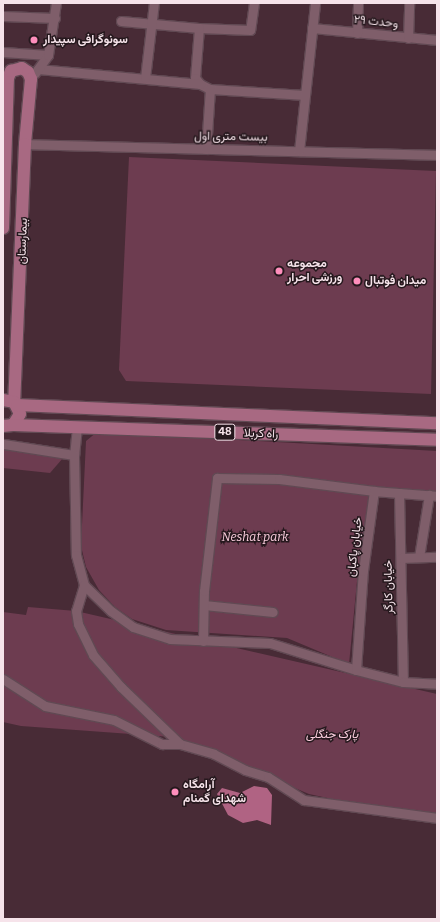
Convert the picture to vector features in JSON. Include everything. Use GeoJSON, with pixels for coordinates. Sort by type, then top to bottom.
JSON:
{"type":"FeatureCollection","features":[{"type":"Feature","properties":{"kind":"main road","name":"بیمارستان"},"geometry":{"type":"LineString","coordinates":[[3,230],[8,78],[11,71],[18,67],[28,72],[31,79],[25,144],[23,231],[12,402]]}},
{"type":"Feature","properties":{"kind":"main road"},"geometry":{"type":"LineString","coordinates":[[7,143],[25,144]]}},
{"type":"Feature","properties":{"kind":"main road"},"geometry":{"type":"LineString","coordinates":[[3,230],[23,231]]}},
{"type":"Feature","properties":{"kind":"main road","name":"راه کربلا"},"geometry":{"type":"LineString","coordinates":[[12,402],[437,423]]}},
{"type":"Feature","properties":{"kind":"main road","name":"48"},"geometry":{"type":"LineString","coordinates":[[8,425],[19,418],[12,402]]}},
{"type":"Feature","properties":{"kind":"main road","name":"راه کربلا"},"geometry":{"type":"LineString","coordinates":[[8,425],[437,440]]}},
{"type":"Feature","properties":{"kind":"street"},"geometry":{"type":"LineString","coordinates":[[31,79],[48,55],[56,3]]}},
{"type":"Feature","properties":{"kind":"street"},"geometry":{"type":"LineString","coordinates":[[145,78],[154,3]]}},
{"type":"Feature","properties":{"kind":"street"},"geometry":{"type":"LineString","coordinates":[[121,22],[250,30],[254,3]]}},
{"type":"Feature","properties":{"kind":"street"},"geometry":{"type":"LineString","coordinates":[[299,151],[315,3]]}},
{"type":"Feature","properties":{"kind":"street"},"geometry":{"type":"LineString","coordinates":[[357,33],[358,3]]}},
{"type":"Feature","properties":{"kind":"street"},"geometry":{"type":"LineString","coordinates":[[408,38],[409,3]]}},
{"type":"Feature","properties":{"kind":"street"},"geometry":{"type":"LineString","coordinates":[[3,16],[54,18]]}},
{"type":"Feature","properties":{"kind":"street"},"geometry":{"type":"LineString","coordinates":[[200,28],[195,78],[200,84]]}},
{"type":"Feature","properties":{"kind":"street","name":"وحدت ۲۹"},"geometry":{"type":"LineString","coordinates":[[312,28],[437,40]]}},
{"type":"Feature","properties":{"kind":"street"},"geometry":{"type":"LineString","coordinates":[[3,52],[48,55]]}},
{"type":"Feature","properties":{"kind":"street"},"geometry":{"type":"LineString","coordinates":[[38,69],[200,84],[210,89],[305,95]]}},
{"type":"Feature","properties":{"kind":"street"},"geometry":{"type":"LineString","coordinates":[[206,149],[210,89]]}},
{"type":"Feature","properties":{"kind":"street","name":"بیست متری اول"},"geometry":{"type":"LineString","coordinates":[[25,144],[437,155]]}},
{"type":"Feature","properties":{"kind":"street"},"geometry":{"type":"LineString","coordinates":[[77,427],[74,455],[76,555],[84,585],[111,611],[133,627],[170,639],[270,643],[356,670],[403,682],[437,684]]}},
{"type":"Feature","properties":{"kind":"street"},"geometry":{"type":"LineString","coordinates":[[3,444],[74,455]]}},
{"type":"Feature","properties":{"kind":"street"},"geometry":{"type":"LineString","coordinates":[[203,641],[204,605],[217,478],[279,479],[374,491],[433,496],[419,557]]}},
{"type":"Feature","properties":{"kind":"street","name":"خیابان پاکبان"},"geometry":{"type":"LineString","coordinates":[[356,670],[364,571],[374,491]]}},
{"type":"Feature","properties":{"kind":"street","name":"خیابان کارگر"},"geometry":{"type":"LineString","coordinates":[[399,493],[403,682]]}},
{"type":"Feature","properties":{"kind":"street"},"geometry":{"type":"LineString","coordinates":[[401,558],[437,556]]}},
{"type":"Feature","properties":{"kind":"street"},"geometry":{"type":"LineString","coordinates":[[84,585],[76,611],[78,624],[93,656],[121,688],[180,744]]}},
{"type":"Feature","properties":{"kind":"street"},"geometry":{"type":"LineString","coordinates":[[204,605],[273,612]]}},
{"type":"Feature","properties":{"kind":"street"},"geometry":{"type":"LineString","coordinates":[[3,679],[45,706],[114,720],[162,744],[180,744],[214,754],[245,770],[268,777],[304,800],[437,818]]}},
{"type":"Feature","properties":{"kind":"green space","name":"مجموعه ورزشی احرار"},"geometry":{"type":"Polygon","coordinates":[[[129,157],[436,171],[431,394],[126,381],[119,370],[129,157]]]}},
{"type":"Feature","properties":{"kind":"green space","name":"Neshat park"},"geometry":{"type":"Polygon","coordinates":[[[97,432],[437,451],[437,492],[371,487],[358,571],[349,664],[287,638],[166,630],[132,619],[115,607],[99,590],[86,567],[81,546],[86,441],[97,432]]]}},
{"type":"Feature","properties":{"kind":"green space"},"geometry":{"type":"Polygon","coordinates":[[[3,449],[63,458],[50,473],[3,468],[3,449]]]}},
{"type":"Feature","properties":{"kind":"green space","name":"پارک جنگلی"},"geometry":{"type":"Polygon","coordinates":[[[28,607],[76,611],[437,694],[437,815],[406,815],[309,794],[172,737],[21,726],[3,722],[3,612],[26,615],[28,607]]]}},
{"type":"Feature","properties":{"kind":"shaded area"},"geometry":{"type":"Polygon","coordinates":[[[254,786],[267,788],[272,795],[271,825],[257,820],[243,823],[228,815],[217,794],[222,788],[240,793],[254,786]]]}},
{"type":"Feature","properties":{"kind":"place","name":"سونوگرافی سپیدار"},"geometry":{"type":"Point","coordinates":[34,40]}},
{"type":"Feature","properties":{"kind":"place","name":"مجموعه ورزشی احرار"},"geometry":{"type":"Point","coordinates":[279,271]}},
{"type":"Feature","properties":{"kind":"place","name":"میدان فوتبال"},"geometry":{"type":"Point","coordinates":[357,281]}},
{"type":"Feature","properties":{"kind":"place","name":"آرامگاه شهدای گمنام"},"geometry":{"type":"Point","coordinates":[175,792]}}]}
